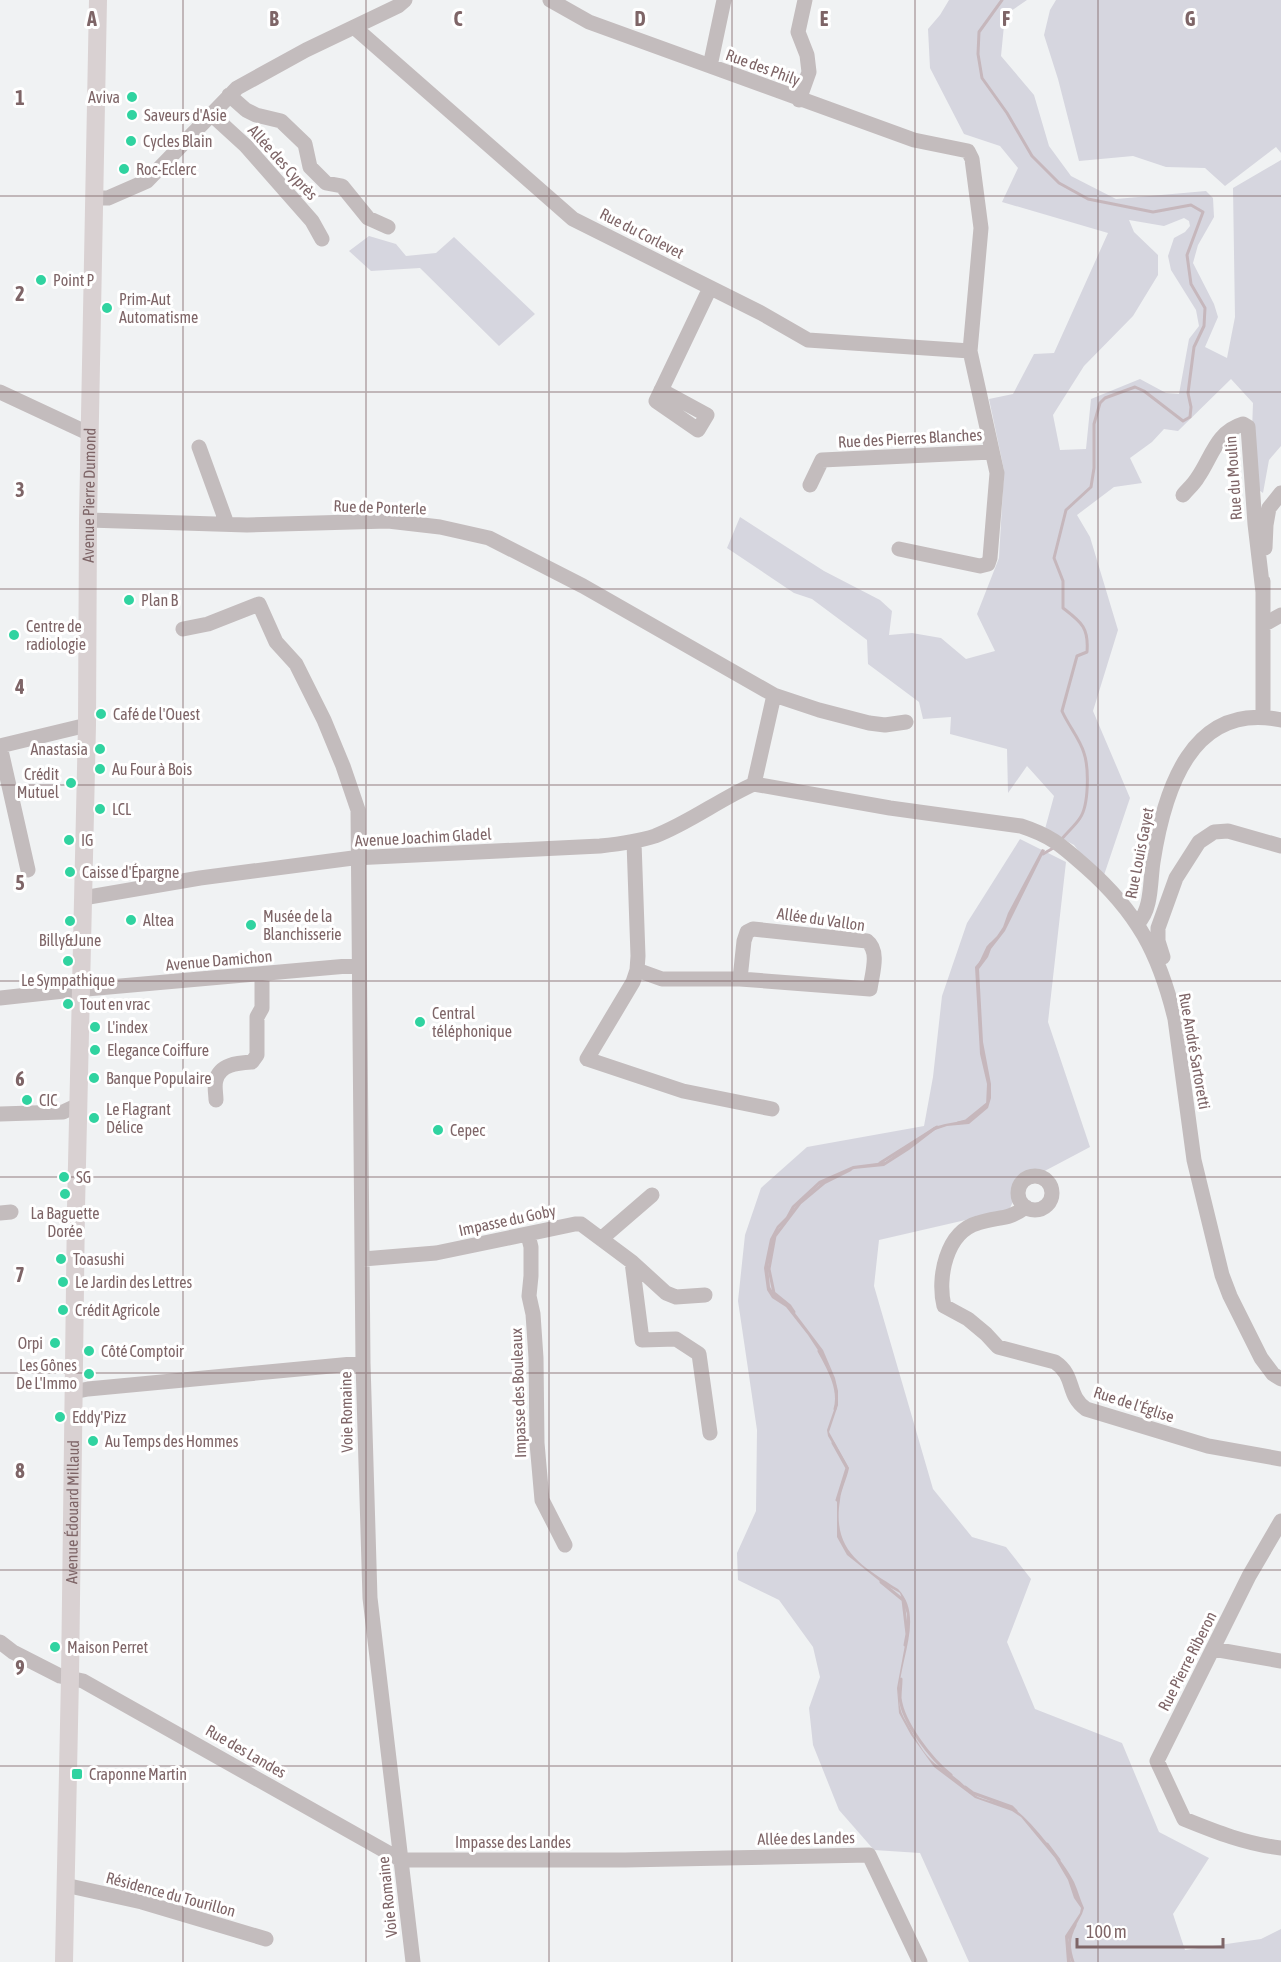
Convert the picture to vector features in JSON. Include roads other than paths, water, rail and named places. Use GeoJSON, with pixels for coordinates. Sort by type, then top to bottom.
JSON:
{"type":"FeatureCollection","features":[{"type":"Feature","properties":{"kind":"main road","name":"Avenue Pierre Dumond"},"geometry":{"type":"LineString","coordinates":[[82,990],[98,0]]}},
{"type":"Feature","properties":{"kind":"main road","name":"Avenue Édouard Millaud"},"geometry":{"type":"LineString","coordinates":[[64,1962],[78,1125],[71,1108],[82,990]]}},
{"type":"Feature","properties":{"kind":"street"},"geometry":{"type":"LineString","coordinates":[[94,198],[108,198],[127,192],[147,181],[237,88],[306,50],[398,6],[405,0]]}},
{"type":"Feature","properties":{"kind":"street","name":"Rue des Phily"},"geometry":{"type":"LineString","coordinates":[[550,0],[589,22],[799,100],[914,140],[968,151]]}},
{"type":"Feature","properties":{"kind":"street"},"geometry":{"type":"LineString","coordinates":[[710,66],[724,0]]}},
{"type":"Feature","properties":{"kind":"street"},"geometry":{"type":"LineString","coordinates":[[799,100],[808,72],[807,55],[798,32],[805,0]]}},
{"type":"Feature","properties":{"kind":"street","name":"Rue du Corlevet"},"geometry":{"type":"LineString","coordinates":[[354,27],[573,219],[761,313],[808,340],[970,351]]}},
{"type":"Feature","properties":{"kind":"street"},"geometry":{"type":"LineString","coordinates":[[229,95],[246,110],[281,121],[305,144],[310,167],[326,183],[342,186],[368,218],[388,228]]}},
{"type":"Feature","properties":{"kind":"street","name":"Allée des Cyprès"},"geometry":{"type":"LineString","coordinates":[[211,114],[246,146],[312,221],[322,239]]}},
{"type":"Feature","properties":{"kind":"street","name":"Rue des Pierres Blanches"},"geometry":{"type":"LineString","coordinates":[[898,549],[980,566],[988,564],[990,558],[997,473],[970,351],[981,228],[972,159],[968,151]]}},
{"type":"Feature","properties":{"kind":"street"},"geometry":{"type":"LineString","coordinates":[[661,390],[710,288]]}},
{"type":"Feature","properties":{"kind":"street"},"geometry":{"type":"LineString","coordinates":[[0,392],[90,434]]}},
{"type":"Feature","properties":{"kind":"street","name":"Rue du Moulin"},"geometry":{"type":"LineString","coordinates":[[1183,495],[1198,478],[1216,442],[1237,426],[1243,424],[1248,427],[1254,525],[1263,592]]}},
{"type":"Feature","properties":{"kind":"street"},"geometry":{"type":"LineString","coordinates":[[199,447],[227,524]]}},
{"type":"Feature","properties":{"kind":"street","name":"Rue des Pierres Blanches"},"geometry":{"type":"LineString","coordinates":[[810,485],[822,460],[992,452]]}},
{"type":"Feature","properties":{"kind":"street","name":"Rue du Moulin"},"geometry":{"type":"LineString","coordinates":[[1263,717],[1263,592],[1266,525],[1269,508],[1281,493]]}},
{"type":"Feature","properties":{"kind":"street","name":"Rue de Ponterle"},"geometry":{"type":"LineString","coordinates":[[88,520],[227,524],[388,521],[440,527],[489,538],[583,586],[774,695],[869,723],[885,725],[906,722]]}},
{"type":"Feature","properties":{"kind":"street","name":"Voie Romaine"},"geometry":{"type":"LineString","coordinates":[[183,629],[208,624],[259,604],[276,642],[297,664],[324,720],[344,766],[358,810],[363,1363],[370,1598],[412,1962]]}},
{"type":"Feature","properties":{"kind":"street"},"geometry":{"type":"LineString","coordinates":[[1263,625],[1281,615]]}},
{"type":"Feature","properties":{"kind":"street"},"geometry":{"type":"LineString","coordinates":[[754,784],[774,695]]}},
{"type":"Feature","properties":{"kind":"street","name":"Rue Louis Gayet"},"geometry":{"type":"LineString","coordinates":[[1138,923],[1146,911],[1164,810],[1187,756],[1196,744],[1218,726],[1239,718],[1263,717],[1281,720]]}},
{"type":"Feature","properties":{"kind":"street"},"geometry":{"type":"LineString","coordinates":[[28,870],[3,745],[87,725]]}},
{"type":"Feature","properties":{"kind":"street","name":"Avenue Joachim Gladel"},"geometry":{"type":"LineString","coordinates":[[83,898],[200,878],[358,858],[600,846],[633,842],[656,836],[735,792],[754,784]]}},
{"type":"Feature","properties":{"kind":"street","name":"Rue André Sartoretti"},"geometry":{"type":"LineString","coordinates":[[754,784],[890,808],[1021,826],[1041,833],[1061,844],[1126,907],[1138,923],[1163,977],[1175,1019],[1194,1160],[1222,1275],[1261,1358],[1273,1374],[1281,1378]]}},
{"type":"Feature","properties":{"kind":"street"},"geometry":{"type":"LineString","coordinates":[[1163,977],[1166,966],[1158,941],[1158,928],[1176,878],[1199,842],[1214,832],[1228,831],[1281,846]]}},
{"type":"Feature","properties":{"kind":"street"},"geometry":{"type":"LineString","coordinates":[[633,842],[637,970],[633,982],[586,1059],[683,1091],[772,1109]]}},
{"type":"Feature","properties":{"kind":"street","name":"Allée du Vallon"},"geometry":{"type":"LineString","coordinates":[[637,970],[662,979],[740,979],[870,989],[873,946],[867,941],[753,929],[747,932],[744,941],[740,979]]}},
{"type":"Feature","properties":{"kind":"street","name":"Avenue Damichon"},"geometry":{"type":"LineString","coordinates":[[0,998],[359,965]]}},
{"type":"Feature","properties":{"kind":"street"},"geometry":{"type":"LineString","coordinates":[[216,1100],[216,1080],[221,1072],[229,1065],[252,1062],[258,1055],[257,1017],[262,1008],[261,974]]}},
{"type":"Feature","properties":{"kind":"street"},"geometry":{"type":"LineString","coordinates":[[0,1114],[71,1108]]}},
{"type":"Feature","properties":{"kind":"street"},"geometry":{"type":"LineString","coordinates":[[601,1239],[652,1195]]}},
{"type":"Feature","properties":{"kind":"street","name":"Rue de l'Église"},"geometry":{"type":"LineString","coordinates":[[1026,1207],[1013,1216],[975,1223],[956,1237],[945,1260],[941,1292],[944,1306],[968,1319],[998,1347],[1055,1362],[1062,1367],[1068,1374],[1077,1402],[1086,1409],[1208,1446],[1281,1459]]}},
{"type":"Feature","properties":{"kind":"street","name":"Impasse du Goby"},"geometry":{"type":"LineString","coordinates":[[363,1259],[436,1253],[581,1224],[632,1262],[666,1293],[676,1297],[705,1294]]}},
{"type":"Feature","properties":{"kind":"street","name":"Impasse des Bouleaux"},"geometry":{"type":"LineString","coordinates":[[528,1235],[531,1247],[529,1296],[534,1325],[537,1443],[542,1500],[565,1545]]}},
{"type":"Feature","properties":{"kind":"street"},"geometry":{"type":"LineString","coordinates":[[632,1262],[642,1340],[676,1339],[699,1354],[710,1433]]}},
{"type":"Feature","properties":{"kind":"street"},"geometry":{"type":"LineString","coordinates":[[73,1392],[363,1363]]}},
{"type":"Feature","properties":{"kind":"street","name":"Rue Pierre Riberon"},"geometry":{"type":"LineString","coordinates":[[1281,1521],[1249,1576],[1157,1761],[1184,1819],[1225,1836],[1259,1846],[1281,1848]]}},
{"type":"Feature","properties":{"kind":"street","name":"Rue des Landes"},"geometry":{"type":"LineString","coordinates":[[0,1642],[13,1652],[60,1676],[83,1681],[402,1860]]}},
{"type":"Feature","properties":{"kind":"street"},"geometry":{"type":"LineString","coordinates":[[1213,1649],[1281,1661]]}},
{"type":"Feature","properties":{"kind":"street","name":"Allée des Landes"},"geometry":{"type":"LineString","coordinates":[[625,1860],[869,1855],[920,1962]]}},
{"type":"Feature","properties":{"kind":"street","name":"Impasse des Landes"},"geometry":{"type":"LineString","coordinates":[[402,1860],[625,1860]]}},
{"type":"Feature","properties":{"kind":"street","name":"Résidence du Tourillon"},"geometry":{"type":"LineString","coordinates":[[65,1885],[142,1902],[266,1940]]}},
{"type":"Feature","properties":{"kind":"waterway"},"geometry":{"type":"LineString","coordinates":[[1002,0],[979,32],[978,54],[982,78],[1007,113],[1032,156],[1059,183],[1088,199],[1153,212],[1191,205],[1203,212],[1187,255],[1191,284],[1205,308],[1204,326],[1194,347],[1188,393],[1191,407],[1190,417],[1183,421],[1144,391],[1135,387],[1105,398],[1100,403],[1094,424],[1094,468],[1091,487],[1066,510],[1054,558],[1063,581],[1063,608],[1075,617],[1087,637],[1087,652],[1077,656],[1062,711],[1084,753],[1087,796],[1080,818],[1061,840]]}},
{"type":"Feature","properties":{"kind":"waterway"},"geometry":{"type":"LineString","coordinates":[[1043,854],[1055,847]]}},
{"type":"Feature","properties":{"kind":"waterway"},"geometry":{"type":"LineString","coordinates":[[981,962],[991,944]]}},
{"type":"Feature","properties":{"kind":"waterway"},"geometry":{"type":"LineString","coordinates":[[958,1123],[966,1121],[987,1104]]}},
{"type":"Feature","properties":{"kind":"waterway"},"geometry":{"type":"LineString","coordinates":[[880,1163],[937,1127]]}},
{"type":"Feature","properties":{"kind":"waterway"},"geometry":{"type":"LineString","coordinates":[[794,1312],[774,1293],[769,1269],[775,1236],[800,1203],[824,1183],[850,1170]]}},
{"type":"Feature","properties":{"kind":"waterway"},"geometry":{"type":"LineString","coordinates":[[819,1351],[830,1371],[835,1387],[835,1409]]}},
{"type":"Feature","properties":{"kind":"waterway"},"geometry":{"type":"LineString","coordinates":[[833,1443],[847,1468],[837,1500]]}},
{"type":"Feature","properties":{"kind":"waterway"},"geometry":{"type":"LineString","coordinates":[[881,1582],[903,1600],[907,1634],[905,1645]]}},
{"type":"Feature","properties":{"kind":"waterway"},"geometry":{"type":"LineString","coordinates":[[901,1679],[900,1698],[906,1718],[927,1750],[951,1775]]}},
{"type":"Feature","properties":{"kind":"waterway"},"geometry":{"type":"LineString","coordinates":[[965,1787],[973,1793],[1012,1807],[1016,1811]]}},
{"type":"Feature","properties":{"kind":"waterway"},"geometry":{"type":"LineString","coordinates":[[1047,1844],[1059,1860]]}},
{"type":"Feature","properties":{"kind":"waterway"},"geometry":{"type":"LineString","coordinates":[[1073,1962],[1070,1943],[1075,1925]]}},
{"type":"Feature","properties":{"kind":"place","name":"Aviva"},"geometry":{"type":"Point","coordinates":[132,97]}},
{"type":"Feature","properties":{"kind":"place","name":"Saveurs d'Asie"},"geometry":{"type":"Point","coordinates":[132,115]}},
{"type":"Feature","properties":{"kind":"place","name":"Cycles Blain"},"geometry":{"type":"Point","coordinates":[131,141]}},
{"type":"Feature","properties":{"kind":"place","name":"Roc-Eclerc"},"geometry":{"type":"Point","coordinates":[124,169]}},
{"type":"Feature","properties":{"kind":"place","name":"Point P"},"geometry":{"type":"Point","coordinates":[41,280]}},
{"type":"Feature","properties":{"kind":"place","name":"Prim-Aut Automatisme"},"geometry":{"type":"Point","coordinates":[107,308]}},
{"type":"Feature","properties":{"kind":"place","name":"Plan B"},"geometry":{"type":"Point","coordinates":[129,600]}},
{"type":"Feature","properties":{"kind":"place","name":"Centre de radiologie"},"geometry":{"type":"Point","coordinates":[14,635]}},
{"type":"Feature","properties":{"kind":"place","name":"Café de l'Ouest"},"geometry":{"type":"Point","coordinates":[101,714]}},
{"type":"Feature","properties":{"kind":"place","name":"Anastasia"},"geometry":{"type":"Point","coordinates":[100,749]}},
{"type":"Feature","properties":{"kind":"place","name":"Au Four à Bois"},"geometry":{"type":"Point","coordinates":[100,769]}},
{"type":"Feature","properties":{"kind":"place","name":"Crédit Mutuel"},"geometry":{"type":"Point","coordinates":[71,783]}},
{"type":"Feature","properties":{"kind":"place","name":"LCL"},"geometry":{"type":"Point","coordinates":[100,809]}},
{"type":"Feature","properties":{"kind":"place","name":"IG"},"geometry":{"type":"Point","coordinates":[69,840]}},
{"type":"Feature","properties":{"kind":"place","name":"Caisse d'Épargne"},"geometry":{"type":"Point","coordinates":[70,872]}},
{"type":"Feature","properties":{"kind":"place","name":"Altea"},"geometry":{"type":"Point","coordinates":[131,920]}},
{"type":"Feature","properties":{"kind":"place","name":"Billy&June"},"geometry":{"type":"Point","coordinates":[70,921]}},
{"type":"Feature","properties":{"kind":"place","name":"Musée de la Blanchisserie"},"geometry":{"type":"Point","coordinates":[251,925]}},
{"type":"Feature","properties":{"kind":"place","name":"Le Sympathique"},"geometry":{"type":"Point","coordinates":[68,961]}},
{"type":"Feature","properties":{"kind":"place","name":"Tout en vrac"},"geometry":{"type":"Point","coordinates":[68,1004]}},
{"type":"Feature","properties":{"kind":"place","name":"Central téléphonique"},"geometry":{"type":"Point","coordinates":[420,1022]}},
{"type":"Feature","properties":{"kind":"place","name":"L'index"},"geometry":{"type":"Point","coordinates":[95,1027]}},
{"type":"Feature","properties":{"kind":"place","name":"Elegance Coiffure"},"geometry":{"type":"Point","coordinates":[95,1050]}},
{"type":"Feature","properties":{"kind":"place","name":"Banque Populaire"},"geometry":{"type":"Point","coordinates":[94,1078]}},
{"type":"Feature","properties":{"kind":"place","name":"CIC"},"geometry":{"type":"Point","coordinates":[27,1100]}},
{"type":"Feature","properties":{"kind":"place","name":"Le Flagrant Délice"},"geometry":{"type":"Point","coordinates":[94,1118]}},
{"type":"Feature","properties":{"kind":"place","name":"Cepec"},"geometry":{"type":"Point","coordinates":[438,1130]}},
{"type":"Feature","properties":{"kind":"place","name":"SG"},"geometry":{"type":"Point","coordinates":[64,1177]}},
{"type":"Feature","properties":{"kind":"place","name":"La Baguette Dorée"},"geometry":{"type":"Point","coordinates":[65,1194]}},
{"type":"Feature","properties":{"kind":"place","name":"Toasushi"},"geometry":{"type":"Point","coordinates":[61,1259]}},
{"type":"Feature","properties":{"kind":"place","name":"Le Jardin des Lettres"},"geometry":{"type":"Point","coordinates":[63,1282]}},
{"type":"Feature","properties":{"kind":"place","name":"Crédit Agricole"},"geometry":{"type":"Point","coordinates":[63,1310]}},
{"type":"Feature","properties":{"kind":"place","name":"Orpi"},"geometry":{"type":"Point","coordinates":[55,1343]}},
{"type":"Feature","properties":{"kind":"place","name":"Côté Comptoir"},"geometry":{"type":"Point","coordinates":[89,1351]}},
{"type":"Feature","properties":{"kind":"place","name":"Les Gônes De L'Immo"},"geometry":{"type":"Point","coordinates":[89,1374]}},
{"type":"Feature","properties":{"kind":"place","name":"Eddy'Pizz"},"geometry":{"type":"Point","coordinates":[60,1417]}},
{"type":"Feature","properties":{"kind":"place","name":"Au Temps des Hommes"},"geometry":{"type":"Point","coordinates":[93,1441]}},
{"type":"Feature","properties":{"kind":"place","name":"Maison Perret"},"geometry":{"type":"Point","coordinates":[55,1647]}},
{"type":"Feature","properties":{"kind":"place","name":"Craponne Martin"},"geometry":{"type":"Point","coordinates":[77,1774]}}]}
